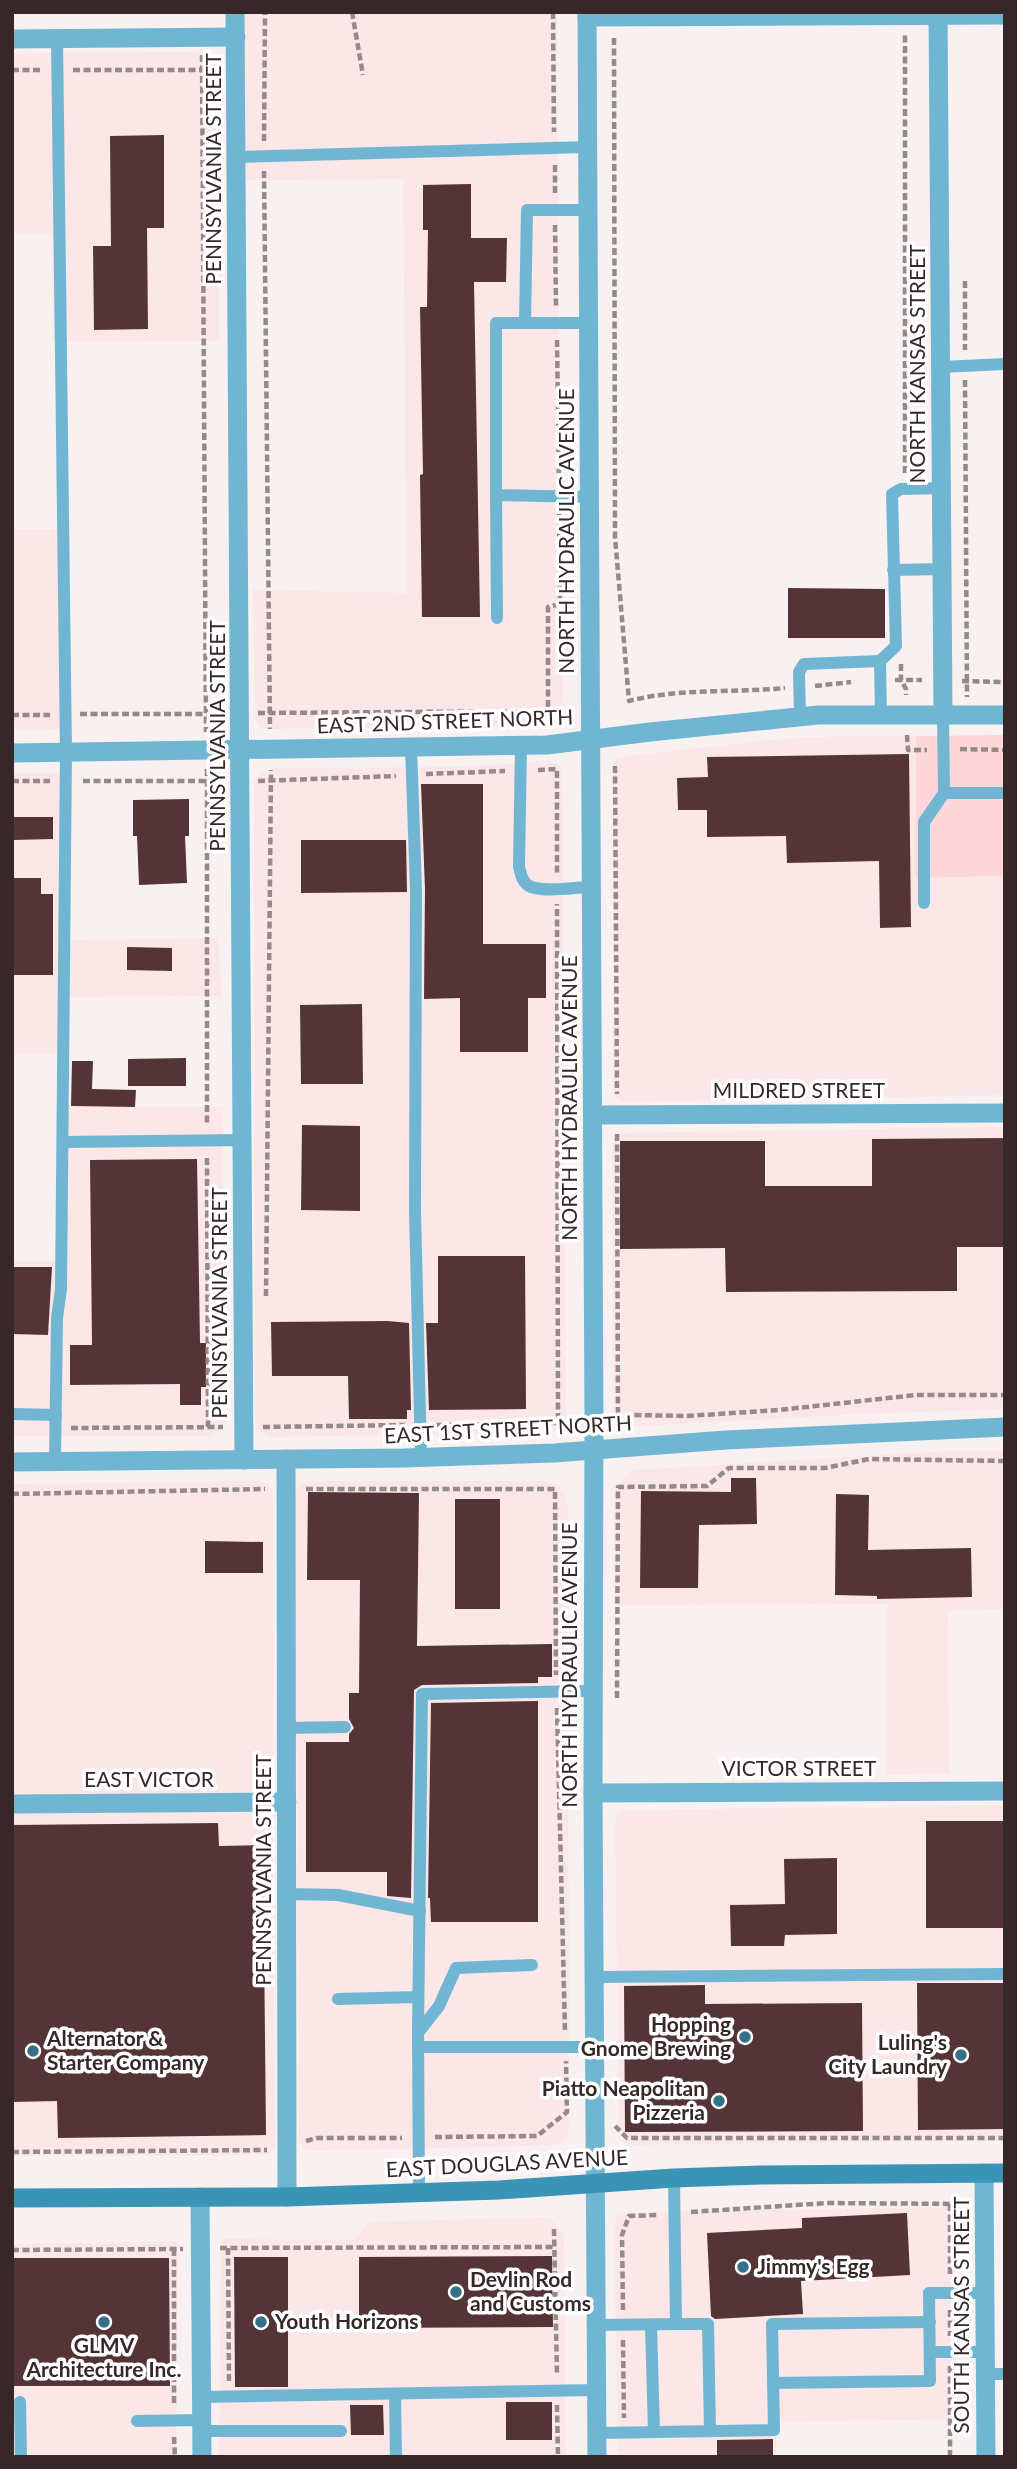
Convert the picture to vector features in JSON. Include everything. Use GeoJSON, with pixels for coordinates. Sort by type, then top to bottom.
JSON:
{"type":"FeatureCollection","features":[{"type":"Feature","properties":{"kind":"main road","name":"EAST DOUGLAS AVENUE"},"geometry":{"type":"LineString","coordinates":[[12,2198],[287,2197],[499,2190],[674,2178],[1005,2173]]}},
{"type":"Feature","properties":{"kind":"street","name":"PENNSYLVANIA STREET"},"geometry":{"type":"LineString","coordinates":[[235,12],[244,1460]]}},
{"type":"Feature","properties":{"kind":"street"},"geometry":{"type":"LineString","coordinates":[[587,15],[614,18],[757,14],[1005,15]]}},
{"type":"Feature","properties":{"kind":"street","name":"NORTH KANSAS STREET"},"geometry":{"type":"LineString","coordinates":[[938,14],[943,715]]}},
{"type":"Feature","properties":{"kind":"street","name":"NORTH HYDRAULIC AVENUE"},"geometry":{"type":"LineString","coordinates":[[587,15],[597,2457]]}},
{"type":"Feature","properties":{"kind":"street"},"geometry":{"type":"LineString","coordinates":[[12,39],[236,37]]}},
{"type":"Feature","properties":{"kind":"street","name":"EAST 2ND STREET NORTH"},"geometry":{"type":"LineString","coordinates":[[12,753],[521,745],[800,717],[1005,715]]}},
{"type":"Feature","properties":{"kind":"street","name":"MILDRED STREET"},"geometry":{"type":"LineString","coordinates":[[593,1115],[1005,1113]]}},
{"type":"Feature","properties":{"kind":"street","name":"EAST 1ST STREET NORTH"},"geometry":{"type":"LineString","coordinates":[[12,1462],[421,1458],[1005,1427]]}},
{"type":"Feature","properties":{"kind":"street","name":"PENNSYLVANIA STREET"},"geometry":{"type":"LineString","coordinates":[[286,1459],[287,2197]]}},
{"type":"Feature","properties":{"kind":"street","name":"VICTOR STREET"},"geometry":{"type":"LineString","coordinates":[[593,1793],[1005,1791]]}},
{"type":"Feature","properties":{"kind":"street","name":"EAST VICTOR"},"geometry":{"type":"LineString","coordinates":[[12,1804],[287,1802]]}},
{"type":"Feature","properties":{"kind":"street","name":"SOUTH KANSAS STREET"},"geometry":{"type":"LineString","coordinates":[[985,2173],[985,2352],[995,2374],[986,2457]]}},
{"type":"Feature","properties":{"kind":"street"},"geometry":{"type":"LineString","coordinates":[[200,2197],[202,2457]]}},
{"type":"Feature","properties":{"kind":"lane"},"geometry":{"type":"LineString","coordinates":[[55,1461],[57,1318],[61,1289],[66,752],[57,39]]}},
{"type":"Feature","properties":{"kind":"lane"},"geometry":{"type":"LineString","coordinates":[[236,157],[587,147]]}},
{"type":"Feature","properties":{"kind":"lane"},"geometry":{"type":"LineString","coordinates":[[525,323],[527,210],[588,210]]}},
{"type":"Feature","properties":{"kind":"lane"},"geometry":{"type":"LineString","coordinates":[[497,618],[496,323],[589,323]]}},
{"type":"Feature","properties":{"kind":"lane"},"geometry":{"type":"LineString","coordinates":[[941,367],[1005,365]]}},
{"type":"Feature","properties":{"kind":"lane"},"geometry":{"type":"LineString","coordinates":[[800,717],[799,672],[804,664],[880,661],[896,646],[892,494],[905,489],[942,488]]}},
{"type":"Feature","properties":{"kind":"lane"},"geometry":{"type":"LineString","coordinates":[[496,495],[590,497]]}},
{"type":"Feature","properties":{"kind":"lane"},"geometry":{"type":"LineString","coordinates":[[893,570],[942,569]]}},
{"type":"Feature","properties":{"kind":"lane"},"geometry":{"type":"LineString","coordinates":[[880,661],[881,715]]}},
{"type":"Feature","properties":{"kind":"lane"},"geometry":{"type":"LineString","coordinates":[[924,903],[924,822],[944,793],[943,715]]}},
{"type":"Feature","properties":{"kind":"lane"},"geometry":{"type":"LineString","coordinates":[[521,745],[519,867],[522,878],[528,886],[539,889],[591,887]]}},
{"type":"Feature","properties":{"kind":"lane"},"geometry":{"type":"LineString","coordinates":[[411,747],[416,889],[415,1211],[421,1458]]}},
{"type":"Feature","properties":{"kind":"lane"},"geometry":{"type":"LineString","coordinates":[[944,793],[1005,793]]}},
{"type":"Feature","properties":{"kind":"lane"},"geometry":{"type":"LineString","coordinates":[[63,1142],[242,1140]]}},
{"type":"Feature","properties":{"kind":"lane"},"geometry":{"type":"LineString","coordinates":[[12,1415],[56,1415]]}},
{"type":"Feature","properties":{"kind":"lane"},"geometry":{"type":"LineString","coordinates":[[419,2193],[418,1997],[422,1694],[593,1691]]}},
{"type":"Feature","properties":{"kind":"lane"},"geometry":{"type":"LineString","coordinates":[[286,1728],[345,1727]]}},
{"type":"Feature","properties":{"kind":"lane"},"geometry":{"type":"LineString","coordinates":[[287,1894],[338,1895],[420,1911]]}},
{"type":"Feature","properties":{"kind":"lane"},"geometry":{"type":"LineString","coordinates":[[418,2033],[439,2006],[456,1968],[532,1965]]}},
{"type":"Feature","properties":{"kind":"lane"},"geometry":{"type":"LineString","coordinates":[[594,1978],[1005,1973]]}},
{"type":"Feature","properties":{"kind":"lane"},"geometry":{"type":"LineString","coordinates":[[338,2000],[418,1997]]}},
{"type":"Feature","properties":{"kind":"lane"},"geometry":{"type":"LineString","coordinates":[[418,2047],[594,2048]]}},
{"type":"Feature","properties":{"kind":"lane"},"geometry":{"type":"LineString","coordinates":[[674,2178],[676,2324]]}},
{"type":"Feature","properties":{"kind":"lane"},"geometry":{"type":"LineString","coordinates":[[773,2383],[930,2381],[929,2293],[985,2293]]}},
{"type":"Feature","properties":{"kind":"lane"},"geometry":{"type":"LineString","coordinates":[[597,2433],[774,2430],[772,2324],[930,2322]]}},
{"type":"Feature","properties":{"kind":"lane"},"geometry":{"type":"LineString","coordinates":[[596,2325],[708,2324],[710,2431]]}},
{"type":"Feature","properties":{"kind":"lane"},"geometry":{"type":"LineString","coordinates":[[651,2325],[654,2432]]}},
{"type":"Feature","properties":{"kind":"lane"},"geometry":{"type":"LineString","coordinates":[[930,2353],[985,2352]]}},
{"type":"Feature","properties":{"kind":"lane"},"geometry":{"type":"LineString","coordinates":[[201,2397],[597,2390]]}},
{"type":"Feature","properties":{"kind":"lane"},"geometry":{"type":"LineString","coordinates":[[396,2393],[396,2457]]}},
{"type":"Feature","properties":{"kind":"lane"},"geometry":{"type":"LineString","coordinates":[[20,2402],[21,2457]]}},
{"type":"Feature","properties":{"kind":"lane"},"geometry":{"type":"LineString","coordinates":[[137,2421],[341,2431]]}},
{"type":"Feature","properties":{"kind":"path"},"geometry":{"type":"LineString","coordinates":[[265,12],[264,156],[271,750],[266,1303]]}},
{"type":"Feature","properties":{"kind":"path"},"geometry":{"type":"LineString","coordinates":[[352,12],[363,75]]}},
{"type":"Feature","properties":{"kind":"path"},"geometry":{"type":"LineString","coordinates":[[12,715],[548,711],[548,607],[560,604],[553,12]]}},
{"type":"Feature","properties":{"kind":"path"},"geometry":{"type":"LineString","coordinates":[[905,16],[905,489]]}},
{"type":"Feature","properties":{"kind":"path"},"geometry":{"type":"LineString","coordinates":[[614,18],[615,537],[629,701],[650,695],[747,692],[880,680],[1005,682]]}},
{"type":"Feature","properties":{"kind":"path"},"geometry":{"type":"LineString","coordinates":[[202,38],[208,1427]]}},
{"type":"Feature","properties":{"kind":"path"},"geometry":{"type":"LineString","coordinates":[[12,71],[266,71]]}},
{"type":"Feature","properties":{"kind":"path"},"geometry":{"type":"LineString","coordinates":[[965,281],[967,681]]}},
{"type":"Feature","properties":{"kind":"path"},"geometry":{"type":"LineString","coordinates":[[901,652],[901,680]]}},
{"type":"Feature","properties":{"kind":"path"},"geometry":{"type":"LineString","coordinates":[[618,1421],[634,1415],[687,1416],[779,1410],[916,1395],[1005,1395]]}},
{"type":"Feature","properties":{"kind":"path"},"geometry":{"type":"LineString","coordinates":[[55,1429],[558,1423]]}},
{"type":"Feature","properties":{"kind":"path"},"geometry":{"type":"LineString","coordinates":[[617,1701],[618,1487],[707,1486],[730,1468],[825,1468],[869,1459],[1005,1461]]}},
{"type":"Feature","properties":{"kind":"path"},"geometry":{"type":"LineString","coordinates":[[615,2113],[614,2126],[627,2138],[1005,2138]]}},
{"type":"Feature","properties":{"kind":"path"},"geometry":{"type":"LineString","coordinates":[[625,2433],[622,2235],[629,2216],[827,2203],[985,2205]]}},
{"type":"Feature","properties":{"kind":"path"},"geometry":{"type":"LineString","coordinates":[[950,2204],[950,2457]]}},
{"type":"Feature","properties":{"kind":"path"},"geometry":{"type":"LineString","coordinates":[[554,2229],[558,2457]]}},
{"type":"Feature","properties":{"kind":"path"},"geometry":{"type":"LineString","coordinates":[[12,2250],[555,2247]]}},
{"type":"Feature","properties":{"kind":"path"},"geometry":{"type":"LineString","coordinates":[[228,2248],[229,2396]]}},
{"type":"Feature","properties":{"kind":"path"},"geometry":{"type":"LineString","coordinates":[[174,2249],[174,2457]]}},
{"type":"Feature","properties":{"kind":"shaded area"},"geometry":{"type":"Polygon","coordinates":[[[243,12],[557,12],[560,635],[563,683],[562,703],[557,715],[543,722],[522,725],[268,729],[259,727],[255,718],[253,590],[407,593],[403,179],[243,180],[243,12]]]}},
{"type":"Feature","properties":{"kind":"shaded area"},"geometry":{"type":"Polygon","coordinates":[[[203,52],[215,56],[218,66],[219,341],[53,342],[52,234],[12,234],[12,53],[203,52]]]}},
{"type":"Feature","properties":{"kind":"shaded area"},"geometry":{"type":"Polygon","coordinates":[[[12,529],[63,529],[66,729],[12,730],[12,529]]]}},
{"type":"Feature","properties":{"kind":"shaded area"},"geometry":{"type":"Polygon","coordinates":[[[1005,735],[1005,876],[916,878],[916,736],[1005,735]]]}},
{"type":"Feature","properties":{"kind":"shaded area"},"geometry":{"type":"Polygon","coordinates":[[[916,736],[916,878],[1005,876],[1005,1095],[623,1102],[615,1098],[613,766],[617,759],[808,737],[916,736]]]}},
{"type":"Feature","properties":{"kind":"shaded area"},"geometry":{"type":"Polygon","coordinates":[[[548,761],[558,764],[562,774],[566,1420],[553,1432],[273,1437],[261,1432],[256,1424],[255,1410],[254,781],[273,768],[462,767],[548,761]]]}},
{"type":"Feature","properties":{"kind":"shaded area"},"geometry":{"type":"Polygon","coordinates":[[[12,773],[65,773],[68,940],[218,938],[222,996],[66,997],[67,1054],[12,1054],[12,773]]]}},
{"type":"Feature","properties":{"kind":"shaded area"},"geometry":{"type":"Polygon","coordinates":[[[58,1107],[223,1107],[224,1419],[219,1431],[209,1436],[12,1436],[12,1261],[58,1261],[58,1107]]]}},
{"type":"Feature","properties":{"kind":"shaded area"},"geometry":{"type":"Polygon","coordinates":[[[1005,1127],[1005,1409],[625,1427],[616,1425],[613,1416],[613,1143],[618,1133],[1005,1127]]]}},
{"type":"Feature","properties":{"kind":"shaded area"},"geometry":{"type":"Polygon","coordinates":[[[948,1451],[1005,1451],[1005,1609],[948,1610],[949,1774],[887,1775],[887,1604],[614,1605],[614,1493],[621,1480],[633,1470],[948,1451]]]}},
{"type":"Feature","properties":{"kind":"shaded area"},"geometry":{"type":"Polygon","coordinates":[[[257,1481],[269,1484],[273,1493],[275,2147],[270,2153],[258,2155],[12,2156],[12,1484],[257,1481]]]}},
{"type":"Feature","properties":{"kind":"shaded area"},"geometry":{"type":"Polygon","coordinates":[[[312,1481],[542,1481],[558,1485],[566,1498],[569,2131],[566,2141],[558,2145],[312,2151],[303,2148],[299,2139],[295,1494],[301,1484],[312,1481]]]}},
{"type":"Feature","properties":{"kind":"shaded area"},"geometry":{"type":"Polygon","coordinates":[[[1005,1805],[1005,2141],[629,2145],[623,2140],[619,2131],[617,1815],[624,1810],[1005,1805]]]}},
{"type":"Feature","properties":{"kind":"shaded area"},"geometry":{"type":"Polygon","coordinates":[[[947,2207],[957,2216],[961,2419],[776,2422],[776,2457],[618,2457],[614,2228],[617,2216],[631,2212],[947,2207]]]}},
{"type":"Feature","properties":{"kind":"shaded area"},"geometry":{"type":"Polygon","coordinates":[[[549,2217],[564,2234],[566,2457],[219,2457],[221,2239],[354,2240],[369,2222],[549,2217]]]}},
{"type":"Feature","properties":{"kind":"shaded area"},"geometry":{"type":"Polygon","coordinates":[[[178,2242],[176,2457],[12,2457],[12,2244],[178,2242]]]}},
{"type":"Feature","properties":{"kind":"building"},"geometry":{"type":"Polygon","coordinates":[[[164,135],[164,228],[147,228],[148,329],[94,330],[93,246],[111,246],[110,136],[164,135]]]}},
{"type":"Feature","properties":{"kind":"building"},"geometry":{"type":"Polygon","coordinates":[[[471,184],[471,238],[507,238],[506,282],[474,282],[480,617],[422,617],[420,307],[427,307],[428,230],[423,230],[423,185],[471,184]]]}},
{"type":"Feature","properties":{"kind":"building"},"geometry":{"type":"Polygon","coordinates":[[[788,588],[885,589],[885,638],[788,638],[788,588]]]}},
{"type":"Feature","properties":{"kind":"building"},"geometry":{"type":"Polygon","coordinates":[[[909,754],[911,927],[880,928],[879,861],[787,863],[786,836],[707,837],[707,810],[678,810],[677,778],[708,777],[707,757],[909,754]]]}},
{"type":"Feature","properties":{"kind":"building"},"geometry":{"type":"Polygon","coordinates":[[[421,784],[483,784],[483,944],[546,944],[546,998],[528,998],[528,1052],[460,1052],[460,998],[424,999],[425,889],[421,784]]]}},
{"type":"Feature","properties":{"kind":"building"},"geometry":{"type":"Polygon","coordinates":[[[189,799],[189,836],[185,836],[187,883],[139,885],[137,836],[133,836],[133,800],[189,799]]]}},
{"type":"Feature","properties":{"kind":"building"},"geometry":{"type":"Polygon","coordinates":[[[12,817],[53,817],[53,839],[12,840],[12,817]]]}},
{"type":"Feature","properties":{"kind":"building"},"geometry":{"type":"Polygon","coordinates":[[[301,840],[406,840],[407,892],[301,893],[301,840]]]}},
{"type":"Feature","properties":{"kind":"building"},"geometry":{"type":"Polygon","coordinates":[[[12,878],[41,878],[41,894],[53,894],[53,975],[12,975],[12,878]]]}},
{"type":"Feature","properties":{"kind":"building"},"geometry":{"type":"Polygon","coordinates":[[[127,947],[172,948],[172,971],[127,970],[127,947]]]}},
{"type":"Feature","properties":{"kind":"building"},"geometry":{"type":"Polygon","coordinates":[[[362,1004],[363,1084],[301,1084],[300,1005],[362,1004]]]}},
{"type":"Feature","properties":{"kind":"building"},"geometry":{"type":"Polygon","coordinates":[[[186,1058],[186,1086],[128,1086],[128,1059],[186,1058]]]}},
{"type":"Feature","properties":{"kind":"building"},"geometry":{"type":"Polygon","coordinates":[[[72,1061],[93,1061],[92,1089],[136,1090],[135,1107],[71,1106],[72,1061]]]}},
{"type":"Feature","properties":{"kind":"building"},"geometry":{"type":"Polygon","coordinates":[[[302,1125],[360,1126],[360,1211],[301,1210],[302,1125]]]}},
{"type":"Feature","properties":{"kind":"building"},"geometry":{"type":"Polygon","coordinates":[[[1005,1138],[1005,1247],[957,1247],[957,1291],[726,1292],[725,1248],[620,1249],[620,1141],[765,1141],[765,1186],[872,1186],[872,1139],[1005,1138]]]}},
{"type":"Feature","properties":{"kind":"building"},"geometry":{"type":"Polygon","coordinates":[[[197,1159],[200,1343],[206,1343],[206,1387],[201,1387],[201,1405],[180,1405],[180,1384],[70,1385],[70,1345],[92,1345],[90,1160],[197,1159]]]}},
{"type":"Feature","properties":{"kind":"building"},"geometry":{"type":"Polygon","coordinates":[[[438,1256],[525,1256],[526,1409],[429,1410],[426,1323],[438,1323],[438,1256]]]}},
{"type":"Feature","properties":{"kind":"building"},"geometry":{"type":"Polygon","coordinates":[[[12,1267],[52,1267],[48,1335],[12,1334],[12,1267]]]}},
{"type":"Feature","properties":{"kind":"building"},"geometry":{"type":"Polygon","coordinates":[[[271,1322],[409,1323],[411,1410],[407,1410],[407,1419],[349,1419],[348,1376],[272,1376],[271,1322]]]}},
{"type":"Feature","properties":{"kind":"building"},"geometry":{"type":"Polygon","coordinates":[[[731,1478],[756,1478],[757,1524],[699,1525],[698,1588],[640,1588],[641,1491],[731,1492],[731,1478]]]}},
{"type":"Feature","properties":{"kind":"building"},"geometry":{"type":"Polygon","coordinates":[[[308,1492],[419,1493],[417,1646],[552,1644],[552,1677],[538,1677],[538,1683],[422,1685],[414,1690],[411,1898],[387,1896],[387,1872],[306,1872],[306,1742],[349,1742],[349,1734],[354,1728],[349,1719],[349,1693],[359,1693],[360,1580],[307,1580],[308,1492]]]}},
{"type":"Feature","properties":{"kind":"building"},"geometry":{"type":"Polygon","coordinates":[[[836,1494],[869,1495],[868,1550],[971,1548],[972,1597],[877,1599],[877,1596],[835,1595],[836,1494]]]}},
{"type":"Feature","properties":{"kind":"building"},"geometry":{"type":"Polygon","coordinates":[[[455,1499],[500,1499],[500,1609],[455,1609],[455,1499]]]}},
{"type":"Feature","properties":{"kind":"building"},"geometry":{"type":"Polygon","coordinates":[[[205,1541],[263,1542],[263,1573],[205,1573],[205,1541]]]}},
{"type":"Feature","properties":{"kind":"building"},"geometry":{"type":"Polygon","coordinates":[[[538,1701],[538,1922],[431,1922],[428,1898],[431,1703],[538,1701]]]}},
{"type":"Feature","properties":{"kind":"building"},"geometry":{"type":"Polygon","coordinates":[[[926,1821],[1005,1821],[1005,1928],[926,1928],[926,1821]]]}},
{"type":"Feature","properties":{"kind":"building"},"geometry":{"type":"Polygon","coordinates":[[[218,1823],[219,1846],[263,1845],[266,2135],[58,2138],[57,2101],[12,2102],[12,1825],[218,1823]]]}},
{"type":"Feature","properties":{"kind":"building"},"geometry":{"type":"Polygon","coordinates":[[[837,1858],[837,1934],[785,1935],[784,1946],[731,1946],[730,1905],[785,1904],[784,1859],[837,1858]]]}},
{"type":"Feature","properties":{"kind":"building","name":"Luling's City Laundry"},"geometry":{"type":"Polygon","coordinates":[[[917,1983],[1005,1983],[1005,2129],[918,2130],[917,1983]]]}},
{"type":"Feature","properties":{"kind":"building"},"geometry":{"type":"Polygon","coordinates":[[[705,1985],[705,2004],[862,2003],[863,2131],[625,2132],[624,1986],[705,1985]]]}},
{"type":"Feature","properties":{"kind":"building"},"geometry":{"type":"Polygon","coordinates":[[[907,2213],[910,2275],[801,2281],[803,2314],[715,2319],[711,2316],[707,2233],[802,2228],[802,2218],[907,2213]]]}},
{"type":"Feature","properties":{"kind":"building","name":"Devlin Rod and Customs"},"geometry":{"type":"Polygon","coordinates":[[[552,2256],[553,2327],[359,2328],[359,2257],[552,2256]]]}},
{"type":"Feature","properties":{"kind":"building","name":"Youth Horizons"},"geometry":{"type":"Polygon","coordinates":[[[234,2257],[288,2257],[288,2387],[235,2387],[234,2257]]]}},
{"type":"Feature","properties":{"kind":"building","name":"GLMV Architecture Inc."},"geometry":{"type":"Polygon","coordinates":[[[12,2258],[169,2258],[170,2386],[12,2386],[12,2258]]]}},
{"type":"Feature","properties":{"kind":"building"},"geometry":{"type":"Polygon","coordinates":[[[506,2402],[552,2402],[552,2440],[506,2440],[506,2402]]]}},
{"type":"Feature","properties":{"kind":"building"},"geometry":{"type":"Polygon","coordinates":[[[350,2405],[383,2405],[384,2435],[351,2435],[350,2405]]]}},
{"type":"Feature","properties":{"kind":"building"},"geometry":{"type":"Polygon","coordinates":[[[773,2439],[773,2457],[717,2457],[717,2440],[773,2439]]]}},
{"type":"Feature","properties":{"kind":"place","name":"Hopping Gnome Brewing"},"geometry":{"type":"Point","coordinates":[745,2037]}},
{"type":"Feature","properties":{"kind":"place","name":"Alternator & Starter Company"},"geometry":{"type":"Point","coordinates":[33,2051]}},
{"type":"Feature","properties":{"kind":"place","name":"Luling's City Laundry"},"geometry":{"type":"Point","coordinates":[961,2055]}},
{"type":"Feature","properties":{"kind":"place","name":"Piatto Neapolitan Pizzeria"},"geometry":{"type":"Point","coordinates":[719,2101]}},
{"type":"Feature","properties":{"kind":"place","name":"Jimmy's Egg"},"geometry":{"type":"Point","coordinates":[743,2267]}},
{"type":"Feature","properties":{"kind":"place","name":"Devlin Rod and Customs"},"geometry":{"type":"Point","coordinates":[456,2292]}},
{"type":"Feature","properties":{"kind":"place","name":"GLMV Architecture Inc."},"geometry":{"type":"Point","coordinates":[104,2322]}},
{"type":"Feature","properties":{"kind":"place","name":"Youth Horizons"},"geometry":{"type":"Point","coordinates":[261,2322]}}]}
